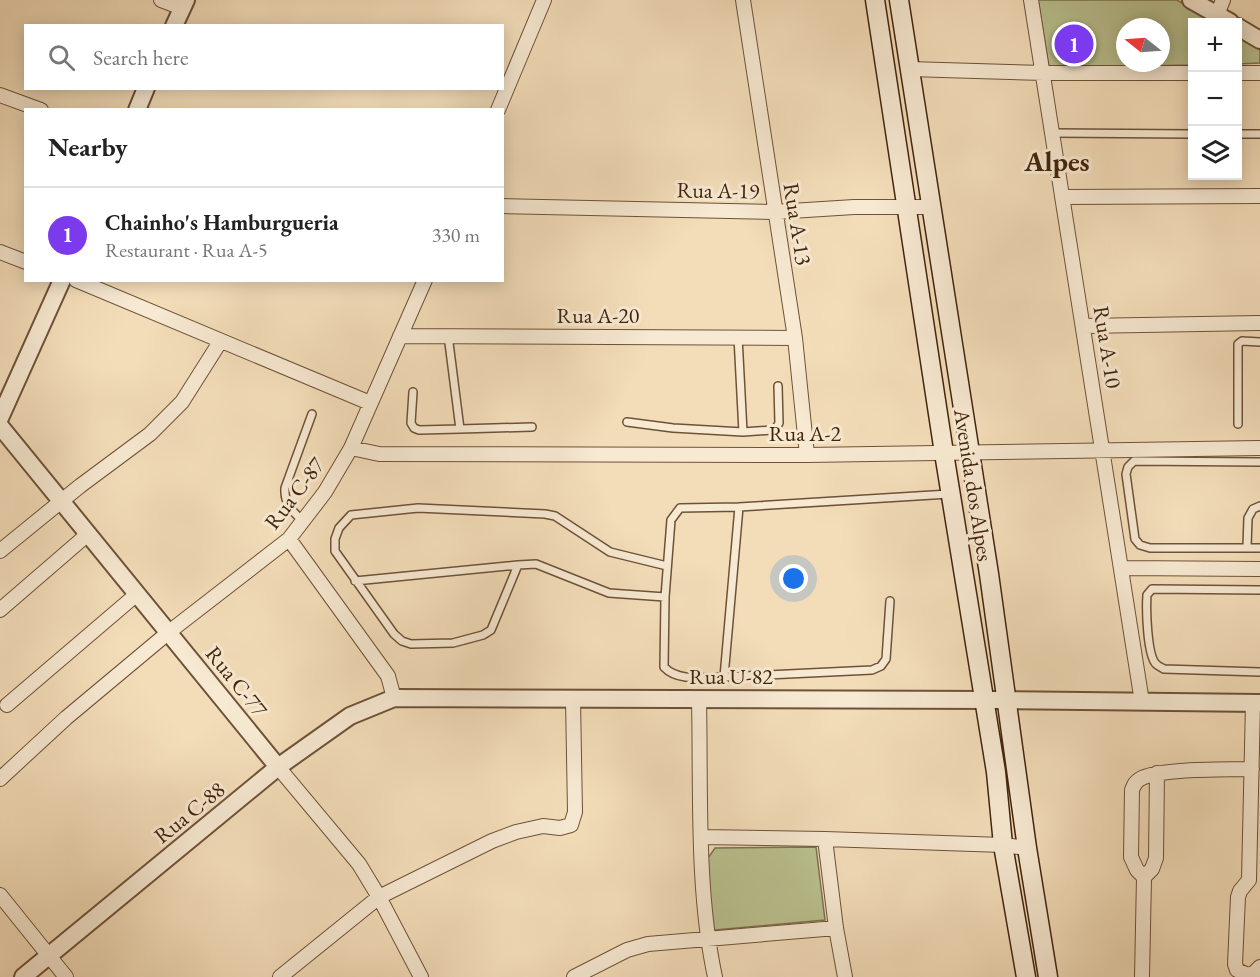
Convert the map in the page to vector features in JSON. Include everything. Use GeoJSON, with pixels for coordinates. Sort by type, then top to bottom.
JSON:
{"type":"FeatureCollection","features":[{"type":"Feature","properties":{"kind":"main road","name":"Avenida dos Alpes"},"geometry":{"type":"LineString","coordinates":[[874,0],[996,772],[1003,845],[1026,977]]}},
{"type":"Feature","properties":{"kind":"main road","name":"Avenida dos Alpes"},"geometry":{"type":"LineString","coordinates":[[899,0],[1048,977]]}},
{"type":"Feature","properties":{"kind":"street"},"geometry":{"type":"LineString","coordinates":[[161,0],[184,4],[175,24]]}},
{"type":"Feature","properties":{"kind":"street"},"geometry":{"type":"LineString","coordinates":[[499,108],[544,0]]}},
{"type":"Feature","properties":{"kind":"street","name":"Rua A-13"},"geometry":{"type":"LineString","coordinates":[[743,0],[795,338],[807,454]]}},
{"type":"Feature","properties":{"kind":"street","name":"Rua A-10"},"geometry":{"type":"LineString","coordinates":[[1031,0],[1142,702]]}},
{"type":"Feature","properties":{"kind":"street"},"geometry":{"type":"LineString","coordinates":[[1191,0],[1223,13]]}},
{"type":"Feature","properties":{"kind":"street"},"geometry":{"type":"LineString","coordinates":[[1242,29],[1260,40]]}},
{"type":"Feature","properties":{"kind":"street"},"geometry":{"type":"LineString","coordinates":[[909,69],[1044,73],[1188,73]]}},
{"type":"Feature","properties":{"kind":"street"},"geometry":{"type":"LineString","coordinates":[[1242,73],[1260,73]]}},
{"type":"Feature","properties":{"kind":"street"},"geometry":{"type":"LineString","coordinates":[[138,108],[145,90]]}},
{"type":"Feature","properties":{"kind":"street"},"geometry":{"type":"LineString","coordinates":[[0,94],[37,108]]}},
{"type":"Feature","properties":{"kind":"street"},"geometry":{"type":"LineString","coordinates":[[1063,197],[1260,196]]}},
{"type":"Feature","properties":{"kind":"street","name":"Rua A-19"},"geometry":{"type":"LineString","coordinates":[[504,206],[775,212],[854,207],[932,207]]}},
{"type":"Feature","properties":{"kind":"street"},"geometry":{"type":"LineString","coordinates":[[0,252],[24,261]]}},
{"type":"Feature","properties":{"kind":"street"},"geometry":{"type":"LineString","coordinates":[[0,418],[61,282]]}},
{"type":"Feature","properties":{"kind":"street"},"geometry":{"type":"LineString","coordinates":[[81,282],[370,403]]}},
{"type":"Feature","properties":{"kind":"street","name":"Rua C-87"},"geometry":{"type":"LineString","coordinates":[[0,779],[66,718],[169,632],[289,539],[325,492],[351,448],[423,282]]}},
{"type":"Feature","properties":{"kind":"street"},"geometry":{"type":"LineString","coordinates":[[1083,326],[1260,323]]}},
{"type":"Feature","properties":{"kind":"street","name":"Rua A-20"},"geometry":{"type":"LineString","coordinates":[[400,336],[795,338]]}},
{"type":"Feature","properties":{"kind":"street"},"geometry":{"type":"LineString","coordinates":[[0,551],[61,501],[150,434],[182,402],[220,342]]}},
{"type":"Feature","properties":{"kind":"street","name":"Rua C-77"},"geometry":{"type":"LineString","coordinates":[[0,426],[359,864],[421,977]]}},
{"type":"Feature","properties":{"kind":"street","name":"Rua A-2"},"geometry":{"type":"LineString","coordinates":[[351,448],[379,454],[807,454],[1260,448]]}},
{"type":"Feature","properties":{"kind":"street"},"geometry":{"type":"LineString","coordinates":[[0,610],[88,534]]}},
{"type":"Feature","properties":{"kind":"street"},"geometry":{"type":"LineString","coordinates":[[289,539],[388,676],[394,698]]}},
{"type":"Feature","properties":{"kind":"street"},"geometry":{"type":"LineString","coordinates":[[1121,568],[1260,569]]}},
{"type":"Feature","properties":{"kind":"street"},"geometry":{"type":"LineString","coordinates":[[7,705],[137,594]]}},
{"type":"Feature","properties":{"kind":"street","name":"Rua U-82"},"geometry":{"type":"LineString","coordinates":[[394,698],[1256,703]]}},
{"type":"Feature","properties":{"kind":"street","name":"Rua C-88"},"geometry":{"type":"LineString","coordinates":[[23,977],[278,767],[350,716],[394,698]]}},
{"type":"Feature","properties":{"kind":"street"},"geometry":{"type":"LineString","coordinates":[[280,977],[379,897],[492,841],[516,832],[543,826],[560,828],[571,825],[576,812],[573,699]]}},
{"type":"Feature","properties":{"kind":"street"},"geometry":{"type":"LineString","coordinates":[[699,699],[707,938],[715,977]]}},
{"type":"Feature","properties":{"kind":"street"},"geometry":{"type":"LineString","coordinates":[[1256,703],[1252,769],[1255,880],[1240,891],[1238,897],[1235,964],[1237,970],[1248,975],[1260,967]]}},
{"type":"Feature","properties":{"kind":"street","name":"Rua C-87"},"geometry":{"type":"LineString","coordinates":[[0,766],[66,718]]}},
{"type":"Feature","properties":{"kind":"street"},"geometry":{"type":"LineString","coordinates":[[1144,877],[1137,870],[1131,857],[1132,790],[1135,782],[1157,773],[1252,769]]}},
{"type":"Feature","properties":{"kind":"street"},"geometry":{"type":"LineString","coordinates":[[1142,977],[1144,877],[1152,869],[1155,858],[1157,773]]}},
{"type":"Feature","properties":{"kind":"street"},"geometry":{"type":"LineString","coordinates":[[702,837],[1003,845],[1027,848]]}},
{"type":"Feature","properties":{"kind":"street"},"geometry":{"type":"LineString","coordinates":[[825,839],[845,977]]}},
{"type":"Feature","properties":{"kind":"street"},"geometry":{"type":"LineString","coordinates":[[1,896],[66,977]]}},
{"type":"Feature","properties":{"kind":"street"},"geometry":{"type":"LineString","coordinates":[[574,977],[627,950],[648,944],[837,928]]}},
{"type":"Feature","properties":{"kind":"lane"},"geometry":{"type":"LineString","coordinates":[[1053,133],[1188,134]]}},
{"type":"Feature","properties":{"kind":"lane"},"geometry":{"type":"LineString","coordinates":[[1242,134],[1260,134]]}},
{"type":"Feature","properties":{"kind":"lane"},"geometry":{"type":"LineString","coordinates":[[448,336],[460,429]]}},
{"type":"Feature","properties":{"kind":"lane"},"geometry":{"type":"LineString","coordinates":[[738,337],[743,432]]}},
{"type":"Feature","properties":{"kind":"lane"},"geometry":{"type":"LineString","coordinates":[[1238,424],[1238,344],[1242,341],[1260,342]]}},
{"type":"Feature","properties":{"kind":"lane"},"geometry":{"type":"LineString","coordinates":[[627,422],[673,428],[743,432],[776,428],[779,423],[778,386]]}},
{"type":"Feature","properties":{"kind":"lane"},"geometry":{"type":"LineString","coordinates":[[414,392],[411,423],[419,430],[532,427]]}},
{"type":"Feature","properties":{"kind":"lane"},"geometry":{"type":"LineString","coordinates":[[303,521],[287,506],[284,497],[312,414]]}},
{"type":"Feature","properties":{"kind":"lane"},"geometry":{"type":"LineString","coordinates":[[1260,462],[1134,461],[1128,467],[1126,474],[1135,539],[1140,545],[1150,548],[1260,548]]}},
{"type":"Feature","properties":{"kind":"lane"},"geometry":{"type":"LineString","coordinates":[[890,601],[886,659],[881,666],[872,670],[679,677],[670,674],[664,667],[664,597],[671,520],[680,508],[740,507],[952,494]]}},
{"type":"Feature","properties":{"kind":"lane"},"geometry":{"type":"LineString","coordinates":[[1246,547],[1250,512],[1260,506]]}},
{"type":"Feature","properties":{"kind":"lane"},"geometry":{"type":"LineString","coordinates":[[724,677],[740,507]]}},
{"type":"Feature","properties":{"kind":"lane"},"geometry":{"type":"LineString","coordinates":[[518,565],[491,630],[483,635],[453,643],[411,644],[402,641],[394,634],[355,581],[336,551],[335,539],[339,528],[351,516],[418,508],[555,516],[610,552],[667,566]]}},
{"type":"Feature","properties":{"kind":"lane"},"geometry":{"type":"LineString","coordinates":[[355,581],[536,564],[609,593],[664,597]]}},
{"type":"Feature","properties":{"kind":"lane"},"geometry":{"type":"LineString","coordinates":[[1260,590],[1152,589],[1147,595],[1146,604],[1151,656],[1156,665],[1164,669],[1260,672]]}},
{"type":"Feature","properties":{"kind":"green space"},"geometry":{"type":"Polygon","coordinates":[[[1038,0],[1177,0],[1207,18],[1188,18],[1188,65],[1170,65],[1170,18],[1116,18],[1116,67],[1049,68],[1038,0]]]}},
{"type":"Feature","properties":{"kind":"green space"},"geometry":{"type":"Polygon","coordinates":[[[1242,39],[1260,50],[1260,63],[1242,64],[1242,39]]]}},
{"type":"Feature","properties":{"kind":"green space"},"geometry":{"type":"Polygon","coordinates":[[[816,847],[825,920],[715,930],[708,921],[708,858],[715,848],[816,847]]]}},
{"type":"Feature","properties":{"kind":"place","name":"Chainho's Hamburgueria"},"geometry":{"type":"Point","coordinates":[1074,44]}},
{"type":"Feature","properties":{"kind":"district","name":"Alpes"},"geometry":{"type":"Point","coordinates":[1057,161]}}]}
